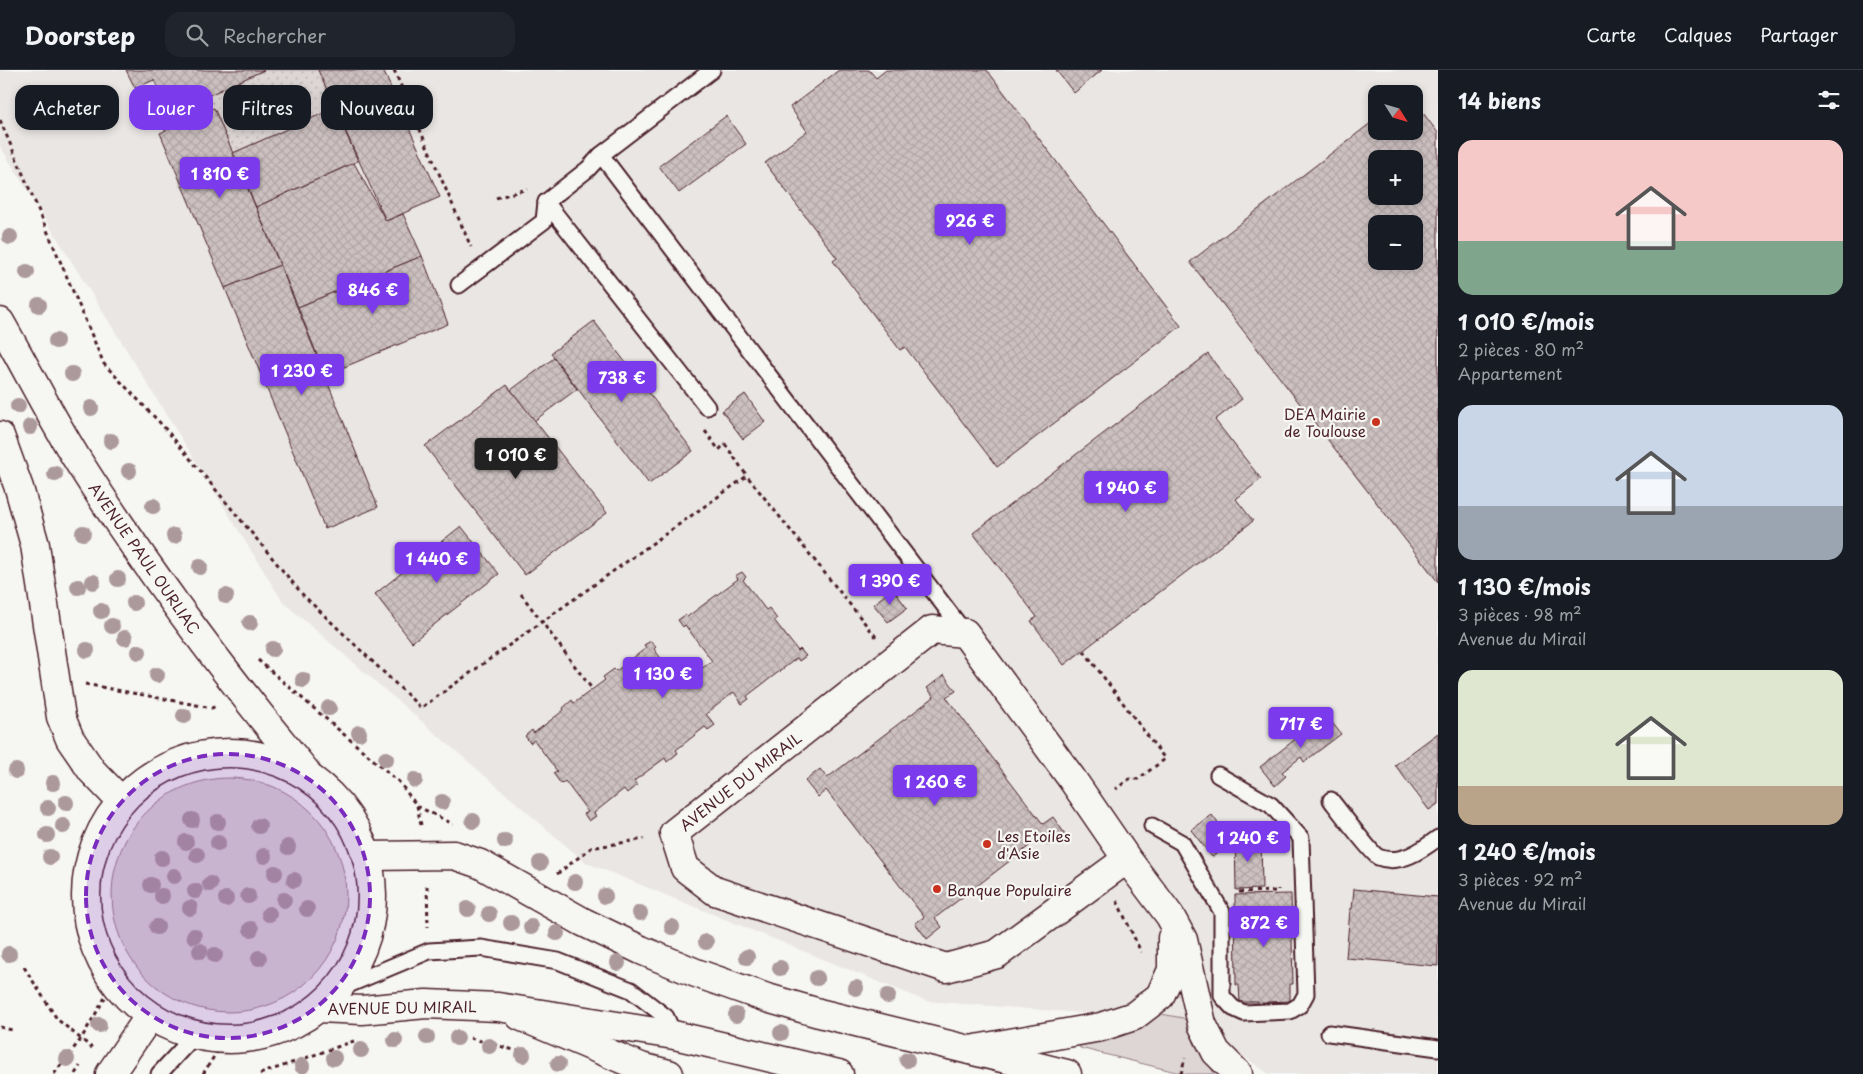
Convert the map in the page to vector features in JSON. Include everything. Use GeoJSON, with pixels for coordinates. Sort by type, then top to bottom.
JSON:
{"type":"FeatureCollection","features":[{"type":"Feature","properties":{"kind":"main road","name":"AVENUE PAUL OURLIAC"},"geometry":{"type":"LineString","coordinates":[[0,322],[79,462],[129,538],[249,703],[312,779]]}},
{"type":"Feature","properties":{"kind":"main road"},"geometry":{"type":"LineString","coordinates":[[0,436],[19,488],[35,545],[61,717],[70,739],[92,771],[121,801]]}},
{"type":"Feature","properties":{"kind":"main road","name":"AVENUE DU MIRAIL"},"geometry":{"type":"LineString","coordinates":[[965,633],[932,630],[674,833],[685,868],[715,891],[946,968],[997,954],[1127,859]]}},
{"type":"Feature","properties":{"kind":"main road"},"geometry":{"type":"LineString","coordinates":[[965,633],[1170,916],[1183,940],[1202,1024],[1216,1052],[1238,1074]]}},
{"type":"Feature","properties":{"kind":"main road"},"geometry":{"type":"LineString","coordinates":[[236,752],[264,756],[289,765],[312,779],[341,806],[367,856],[372,890],[370,923],[362,947],[351,970],[327,999],[289,1026],[258,1036],[225,1039],[195,1035],[149,1017],[114,982],[98,954],[88,924],[86,892],[90,859],[102,829],[121,801],[146,779],[174,763],[204,754],[236,752]]}},
{"type":"Feature","properties":{"kind":"main road"},"geometry":{"type":"LineString","coordinates":[[367,856],[454,855],[480,864],[583,922],[696,973],[767,998],[819,1013],[1067,1074]]}},
{"type":"Feature","properties":{"kind":"main road"},"geometry":{"type":"LineString","coordinates":[[970,1050],[1101,1027],[1134,1016],[1160,996],[1172,970],[1173,945],[1170,916]]}},
{"type":"Feature","properties":{"kind":"main road","name":"AVENUE DU MIRAIL"},"geometry":{"type":"LineString","coordinates":[[327,999],[362,1010],[426,1004],[498,1006],[674,1035],[840,1074]]}},
{"type":"Feature","properties":{"kind":"main road"},"geometry":{"type":"LineString","coordinates":[[498,1006],[641,1066],[669,1074]]}},
{"type":"Feature","properties":{"kind":"main road"},"geometry":{"type":"LineString","coordinates":[[110,1074],[149,1017]]}},
{"type":"Feature","properties":{"kind":"lane"},"geometry":{"type":"LineString","coordinates":[[459,285],[544,221],[546,202],[588,169],[601,155],[712,70]]}},
{"type":"Feature","properties":{"kind":"lane"},"geometry":{"type":"LineString","coordinates":[[601,155],[965,633]]}},
{"type":"Feature","properties":{"kind":"lane"},"geometry":{"type":"LineString","coordinates":[[546,202],[707,407]]}},
{"type":"Feature","properties":{"kind":"lane"},"geometry":{"type":"LineString","coordinates":[[1152,826],[1182,843],[1222,912],[1222,996],[1233,1008],[1244,1013],[1290,1011],[1300,1005],[1306,994],[1301,838],[1271,805],[1218,775]]}},
{"type":"Feature","properties":{"kind":"lane"},"geometry":{"type":"LineString","coordinates":[[1331,800],[1377,857],[1393,860],[1418,853],[1438,838]]}},
{"type":"Feature","properties":{"kind":"lane"},"geometry":{"type":"LineString","coordinates":[[327,999],[429,951],[481,948],[558,961],[631,990],[666,1016],[674,1035]]}},
{"type":"Feature","properties":{"kind":"lane"},"geometry":{"type":"LineString","coordinates":[[1329,1033],[1438,1048]]}},
{"type":"Feature","properties":{"kind":"lane"},"geometry":{"type":"LineString","coordinates":[[159,1074],[195,1035]]}},
{"type":"Feature","properties":{"kind":"path"},"geometry":{"type":"LineString","coordinates":[[394,70],[481,268]]}},
{"type":"Feature","properties":{"kind":"path"},"geometry":{"type":"LineString","coordinates":[[0,120],[104,364],[163,426],[303,595],[422,708],[748,476],[876,634],[886,666]]}},
{"type":"Feature","properties":{"kind":"path"},"geometry":{"type":"LineString","coordinates":[[521,594],[592,689]]}},
{"type":"Feature","properties":{"kind":"path"},"geometry":{"type":"LineString","coordinates":[[253,657],[399,782],[417,806],[427,855],[429,951]]}},
{"type":"Feature","properties":{"kind":"path"},"geometry":{"type":"LineString","coordinates":[[81,683],[212,708],[222,702]]}},
{"type":"Feature","properties":{"kind":"path"},"geometry":{"type":"LineString","coordinates":[[557,874],[591,848],[674,833]]}},
{"type":"Feature","properties":{"kind":"path"},"geometry":{"type":"LineString","coordinates":[[1232,892],[1278,891],[1278,883]]}},
{"type":"Feature","properties":{"kind":"path"},"geometry":{"type":"LineString","coordinates":[[24,968],[57,1019],[80,1039]]}},
{"type":"Feature","properties":{"kind":"path"},"geometry":{"type":"LineString","coordinates":[[54,1074],[80,1039],[114,982]]}},
{"type":"Feature","properties":{"kind":"path"},"geometry":{"type":"LineString","coordinates":[[0,1027],[12,1030]]}},
{"type":"Feature","properties":{"kind":"path"},"geometry":{"type":"LineString","coordinates":[[464,1036],[528,1054]]}},
{"type":"Feature","properties":{"kind":"path"},"geometry":{"type":"LineString","coordinates":[[203,1074],[225,1039]]}},
{"type":"Feature","properties":{"kind":"path"},"geometry":{"type":"LineString","coordinates":[[260,1074],[356,1040]]}},
{"type":"Feature","properties":{"kind":"highlighted area"},"geometry":{"type":"Polygon","coordinates":[[[236,752],[264,756],[312,779],[341,806],[367,856],[372,890],[362,947],[336,990],[289,1026],[258,1036],[225,1039],[195,1035],[149,1017],[114,982],[98,955],[88,924],[86,892],[90,859],[102,829],[121,801],[146,779],[174,763],[204,755],[236,752]]]}},
{"type":"Feature","properties":{"kind":"shaded area"},"geometry":{"type":"Polygon","coordinates":[[[0,70],[1438,70],[1438,1074],[1269,1074],[1249,1060],[1173,1020],[926,1001],[585,862],[283,602],[0,146],[0,70]]]}},
{"type":"Feature","properties":{"kind":"shaded area"},"geometry":{"type":"Polygon","coordinates":[[[264,70],[318,70],[325,85],[321,85],[321,114],[311,119],[311,85],[231,85],[264,70]]]}},
{"type":"Feature","properties":{"kind":"shaded area"},"geometry":{"type":"Polygon","coordinates":[[[223,89],[223,129],[213,108],[213,93],[223,89]]]}},
{"type":"Feature","properties":{"kind":"shaded area"},"geometry":{"type":"Polygon","coordinates":[[[223,130],[285,130],[233,153],[223,130]]]}},
{"type":"Feature","properties":{"kind":"shaded area"},"geometry":{"type":"Polygon","coordinates":[[[218,778],[240,778],[274,787],[294,798],[312,812],[326,830],[337,850],[344,872],[346,895],[344,918],[337,940],[326,960],[312,978],[284,998],[263,1007],[240,1012],[218,1012],[195,1007],[174,998],[155,986],[138,969],[126,950],[117,929],[112,906],[112,884],[117,861],[126,840],[138,821],[155,804],[174,792],[195,783],[218,778]]]}},
{"type":"Feature","properties":{"kind":"shaded area"},"geometry":{"type":"Polygon","coordinates":[[[1161,1014],[1183,1018],[1187,1022],[1195,1045],[1214,1074],[1184,1074],[1080,1048],[1078,1041],[1136,1027],[1161,1014]]]}},
{"type":"Feature","properties":{"kind":"building"},"geometry":{"type":"Polygon","coordinates":[[[126,70],[264,70],[231,85],[223,85],[223,89],[213,93],[213,85],[156,85],[154,80],[142,85],[134,85],[126,70]]]}},
{"type":"Feature","properties":{"kind":"building"},"geometry":{"type":"Polygon","coordinates":[[[318,70],[383,70],[390,85],[325,85],[318,70]]]}},
{"type":"Feature","properties":{"kind":"building"},"geometry":{"type":"Polygon","coordinates":[[[839,70],[869,70],[876,78],[886,70],[987,70],[1181,326],[997,467],[905,347],[900,350],[833,261],[837,258],[765,163],[807,131],[790,107],[839,70]]]}},
{"type":"Feature","properties":{"kind":"building"},"geometry":{"type":"Polygon","coordinates":[[[1056,70],[1102,70],[1074,93],[1056,70]]]}},
{"type":"Feature","properties":{"kind":"building"},"geometry":{"type":"Polygon","coordinates":[[[213,108],[280,265],[225,288],[160,133],[166,130],[213,130],[213,108]]]}},
{"type":"Feature","properties":{"kind":"building","name":"DEA Mairie de Toulouse"},"geometry":{"type":"Polygon","coordinates":[[[1423,113],[1438,133],[1438,582],[1190,262],[1368,125],[1368,140],[1423,140],[1423,113]]]}},
{"type":"Feature","properties":{"kind":"building"},"geometry":{"type":"Polygon","coordinates":[[[321,114],[321,130],[345,130],[358,161],[256,207],[233,153],[285,130],[311,130],[311,119],[321,114]]]}},
{"type":"Feature","properties":{"kind":"building"},"geometry":{"type":"Polygon","coordinates":[[[726,116],[746,144],[679,193],[659,166],[726,116]]]}},
{"type":"Feature","properties":{"kind":"building"},"geometry":{"type":"Polygon","coordinates":[[[345,130],[410,130],[440,197],[386,221],[345,130]]]}},
{"type":"Feature","properties":{"kind":"building"},"geometry":{"type":"Polygon","coordinates":[[[354,163],[386,221],[403,214],[422,256],[298,307],[256,207],[354,163]]]}},
{"type":"Feature","properties":{"kind":"building"},"geometry":{"type":"Polygon","coordinates":[[[422,256],[448,324],[325,375],[298,307],[422,256]]]}},
{"type":"Feature","properties":{"kind":"building"},"geometry":{"type":"Polygon","coordinates":[[[280,265],[378,507],[325,529],[225,288],[280,265]]]}},
{"type":"Feature","properties":{"kind":"building"},"geometry":{"type":"Polygon","coordinates":[[[594,321],[693,451],[649,484],[551,353],[594,321]]]}},
{"type":"Feature","properties":{"kind":"building"},"geometry":{"type":"Polygon","coordinates":[[[1208,354],[1242,399],[1215,420],[1261,479],[1236,499],[1253,521],[1064,665],[1031,621],[1037,617],[973,533],[1208,354]]]}},
{"type":"Feature","properties":{"kind":"building"},"geometry":{"type":"Polygon","coordinates":[[[554,358],[577,389],[534,421],[511,390],[554,358]]]}},
{"type":"Feature","properties":{"kind":"building"},"geometry":{"type":"Polygon","coordinates":[[[507,385],[607,513],[525,575],[425,446],[507,385]]]}},
{"type":"Feature","properties":{"kind":"building"},"geometry":{"type":"Polygon","coordinates":[[[745,394],[765,422],[743,439],[722,411],[745,394]]]}},
{"type":"Feature","properties":{"kind":"building"},"geometry":{"type":"Polygon","coordinates":[[[461,526],[499,574],[412,642],[375,594],[461,526]]]}},
{"type":"Feature","properties":{"kind":"building"},"geometry":{"type":"Polygon","coordinates":[[[742,572],[746,577],[743,580],[766,610],[769,608],[777,619],[774,620],[798,651],[800,649],[806,656],[799,661],[797,658],[747,696],[749,699],[742,704],[734,692],[706,714],[715,725],[708,730],[705,727],[676,750],[678,753],[667,762],[665,758],[634,781],[637,785],[627,793],[624,789],[594,813],[596,816],[589,821],[584,814],[588,812],[565,781],[561,784],[553,773],[557,771],[534,740],[530,743],[525,736],[532,730],[534,733],[564,710],[563,708],[572,700],[574,703],[605,680],[603,677],[614,669],[616,671],[646,648],[644,645],[651,641],[656,647],[654,649],[680,684],[712,661],[685,625],[683,627],[678,620],[685,615],[687,617],[738,579],[735,576],[742,572]]]}},
{"type":"Feature","properties":{"kind":"building"},"geometry":{"type":"Polygon","coordinates":[[[893,589],[907,608],[888,622],[873,604],[893,589]]]}},
{"type":"Feature","properties":{"kind":"building"},"geometry":{"type":"Polygon","coordinates":[[[944,675],[956,691],[946,697],[1043,824],[1053,817],[1065,834],[1048,846],[1041,837],[935,918],[942,927],[927,939],[915,923],[924,917],[826,790],[818,797],[805,781],[820,769],[827,778],[934,697],[927,688],[944,675]]]}},
{"type":"Feature","properties":{"kind":"building"},"geometry":{"type":"Polygon","coordinates":[[[1326,715],[1341,734],[1304,762],[1301,757],[1282,772],[1286,776],[1275,786],[1260,767],[1326,715]]]}},
{"type":"Feature","properties":{"kind":"building"},"geometry":{"type":"Polygon","coordinates":[[[1438,733],[1438,804],[1429,810],[1395,765],[1438,733]]]}},
{"type":"Feature","properties":{"kind":"building"},"geometry":{"type":"Polygon","coordinates":[[[1212,815],[1232,843],[1212,857],[1191,830],[1212,815]]]}},
{"type":"Feature","properties":{"kind":"building"},"geometry":{"type":"Polygon","coordinates":[[[1235,837],[1261,837],[1262,889],[1236,890],[1235,837]]]}},
{"type":"Feature","properties":{"kind":"building"},"geometry":{"type":"Polygon","coordinates":[[[1354,889],[1438,897],[1438,966],[1346,958],[1350,909],[1352,909],[1354,889]]]}},
{"type":"Feature","properties":{"kind":"building"},"geometry":{"type":"Polygon","coordinates":[[[1291,894],[1293,984],[1290,984],[1290,1001],[1267,1002],[1266,1006],[1258,1006],[1258,1002],[1240,1002],[1239,985],[1236,985],[1235,895],[1291,894]]]}},
{"type":"Feature","properties":{"kind":"place","name":"DEA Mairie de Toulouse"},"geometry":{"type":"Point","coordinates":[1376,422]}},
{"type":"Feature","properties":{"kind":"place","name":"Les Etoiles d'Asie"},"geometry":{"type":"Point","coordinates":[987,844]}},
{"type":"Feature","properties":{"kind":"place","name":"Banque Populaire"},"geometry":{"type":"Point","coordinates":[937,889]}}]}
